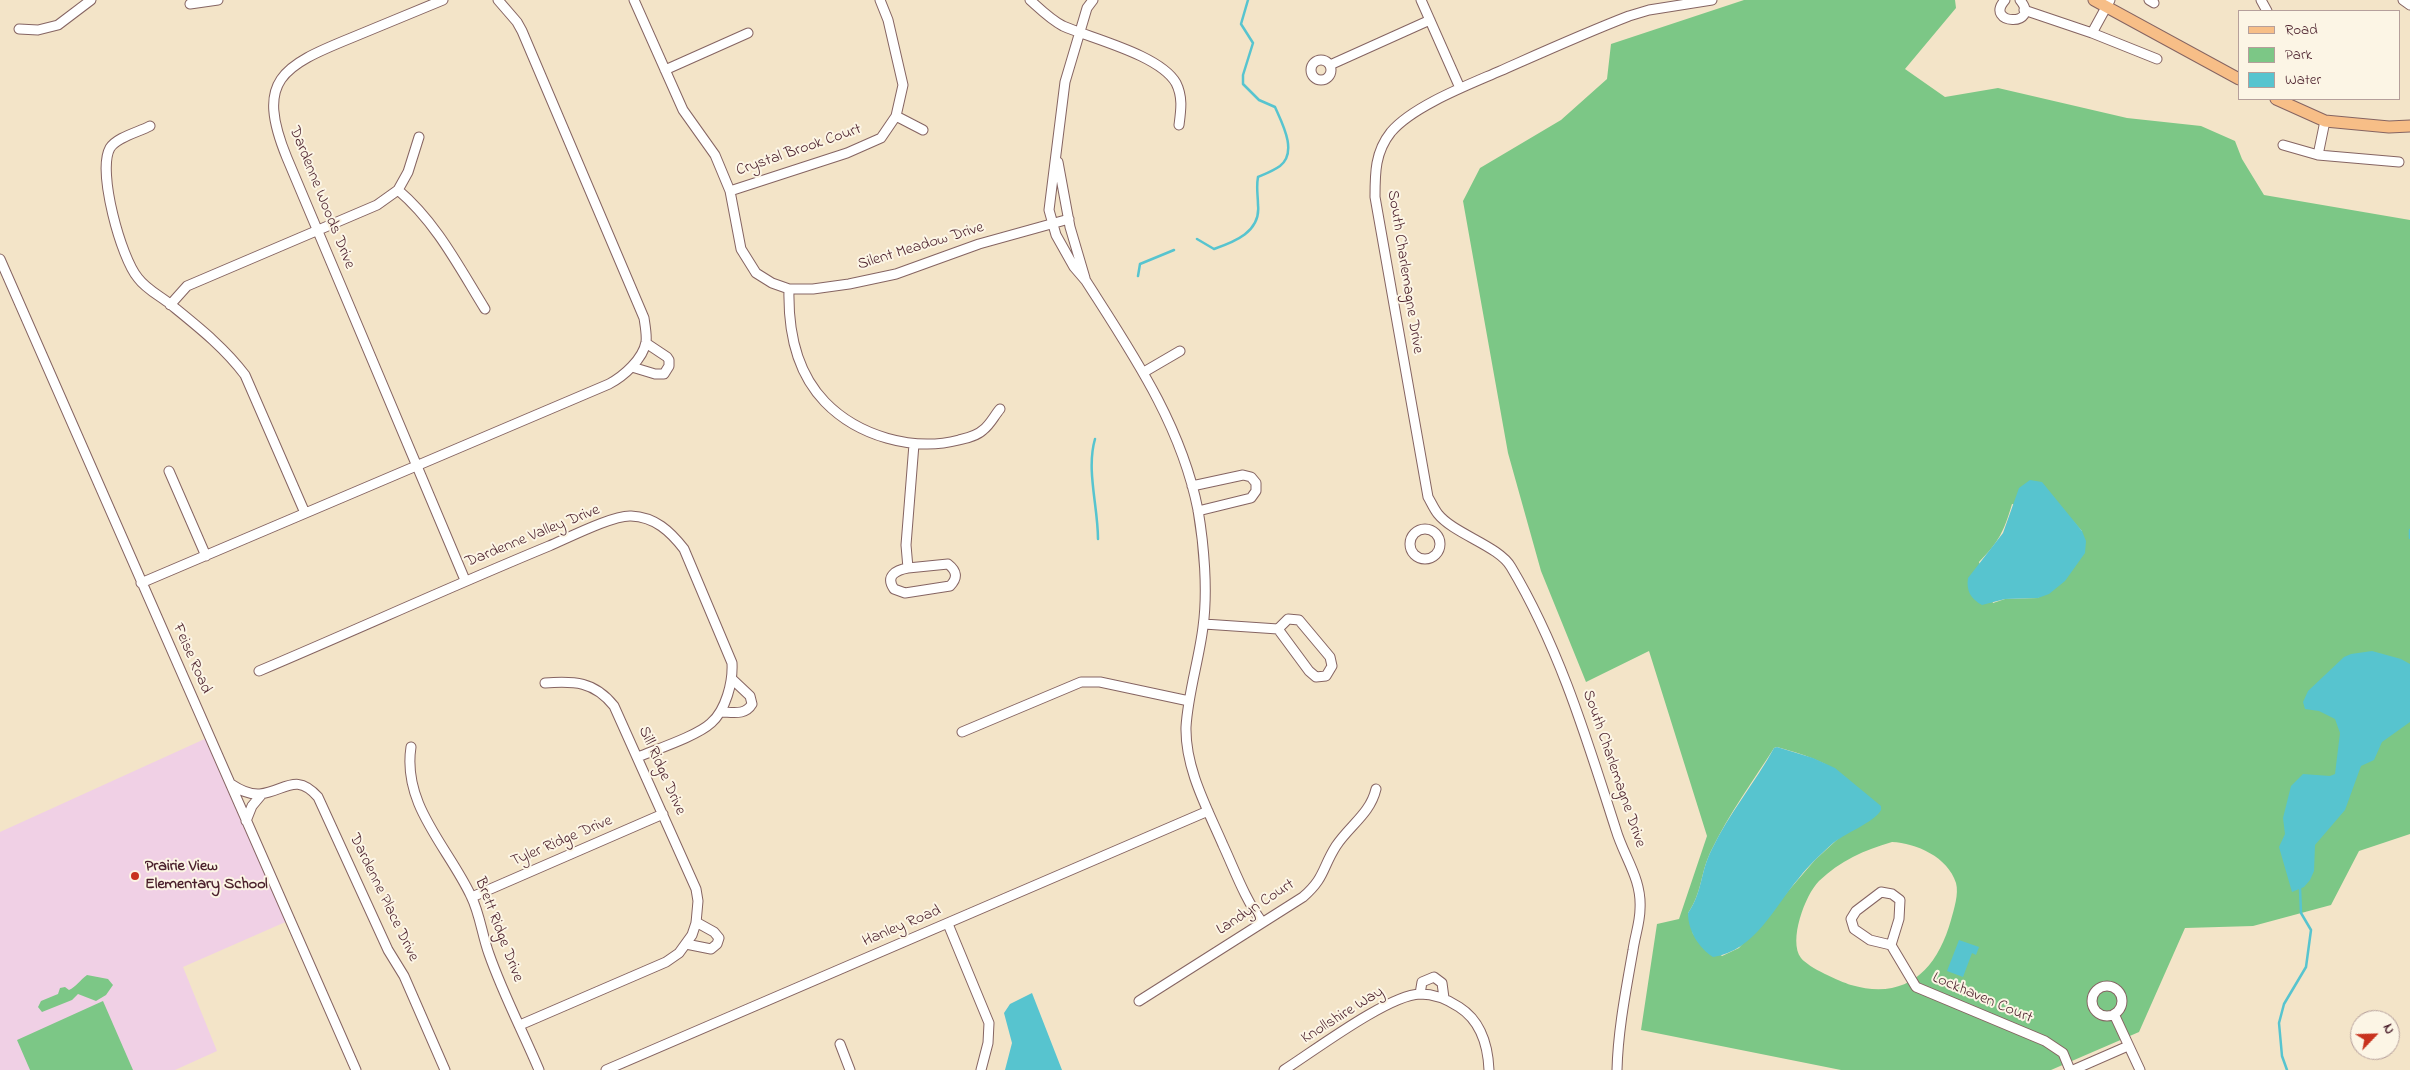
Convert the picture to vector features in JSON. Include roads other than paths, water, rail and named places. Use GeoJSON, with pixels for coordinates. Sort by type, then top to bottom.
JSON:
{"type":"FeatureCollection","features":[{"type":"Feature","properties":{"kind":"main road"},"geometry":{"type":"LineString","coordinates":[[2094,0],[2108,3],[2238,78]]}},
{"type":"Feature","properties":{"kind":"main road"},"geometry":{"type":"LineString","coordinates":[[2278,100],[2325,121],[2389,127],[2410,126]]}},
{"type":"Feature","properties":{"kind":"street"},"geometry":{"type":"LineString","coordinates":[[19,29],[38,30],[58,25],[91,0]]}},
{"type":"Feature","properties":{"kind":"street"},"geometry":{"type":"LineString","coordinates":[[190,4],[218,0]]}},
{"type":"Feature","properties":{"kind":"street","name":"Dardenne Woods Drive"},"geometry":{"type":"LineString","coordinates":[[443,0],[308,55],[285,73],[280,81],[274,100],[273,118],[280,141],[317,231],[465,580]]}},
{"type":"Feature","properties":{"kind":"street"},"geometry":{"type":"LineString","coordinates":[[142,583],[609,384],[622,377],[632,367],[646,343],[644,318],[522,32],[517,22],[498,0]]}},
{"type":"Feature","properties":{"kind":"street","name":"Silent Meadow Drive"},"geometry":{"type":"LineString","coordinates":[[634,0],[683,110],[715,155],[730,191],[741,249],[756,273],[772,283],[789,289],[813,289],[896,274],[979,244],[1069,219]]}},
{"type":"Feature","properties":{"kind":"street","name":"Crystal Brook Court"},"geometry":{"type":"LineString","coordinates":[[730,191],[847,153],[881,138],[896,116],[903,85],[888,20],[880,0]]}},
{"type":"Feature","properties":{"kind":"street"},"geometry":{"type":"LineString","coordinates":[[1030,0],[1062,25],[1137,55],[1165,70],[1175,82],[1180,93],[1179,125]]}},
{"type":"Feature","properties":{"kind":"street"},"geometry":{"type":"LineString","coordinates":[[1093,0],[1087,8],[1065,82],[1049,210],[1056,235],[1074,267],[1086,281],[1144,372],[1169,420],[1192,486],[1198,511],[1204,560],[1204,624],[1186,727],[1187,752],[1208,811],[1248,900],[1262,922]]}},
{"type":"Feature","properties":{"kind":"street"},"geometry":{"type":"LineString","coordinates":[[1421,0],[1460,88]]}},
{"type":"Feature","properties":{"kind":"street","name":"South Charlemagne Drive"},"geometry":{"type":"LineString","coordinates":[[1617,1070],[1622,1016],[1640,910],[1639,887],[1616,832],[1575,705],[1510,564],[1438,514],[1428,497],[1376,204],[1375,168],[1378,155],[1390,133],[1407,117],[1460,88],[1629,16],[1649,10],[1712,0]]}},
{"type":"Feature","properties":{"kind":"street"},"geometry":{"type":"LineString","coordinates":[[2005,0],[2001,12],[2009,20],[2020,18],[2024,10],[2020,0]]}},
{"type":"Feature","properties":{"kind":"street"},"geometry":{"type":"LineString","coordinates":[[2403,0],[2410,5]]}},
{"type":"Feature","properties":{"kind":"street"},"geometry":{"type":"LineString","coordinates":[[2092,33],[2108,3]]}},
{"type":"Feature","properties":{"kind":"street"},"geometry":{"type":"LineString","coordinates":[[2024,10],[2092,33],[2156,59]]}},
{"type":"Feature","properties":{"kind":"street"},"geometry":{"type":"LineString","coordinates":[[1330,65],[1430,20]]}},
{"type":"Feature","properties":{"kind":"street"},"geometry":{"type":"LineString","coordinates":[[665,70],[748,33]]}},
{"type":"Feature","properties":{"kind":"street"},"geometry":{"type":"LineString","coordinates":[[896,116],[923,130]]}},
{"type":"Feature","properties":{"kind":"street"},"geometry":{"type":"LineString","coordinates":[[2318,155],[2325,121]]}},
{"type":"Feature","properties":{"kind":"street"},"geometry":{"type":"LineString","coordinates":[[150,126],[119,140],[110,148],[105,162],[106,181],[127,262],[138,279],[219,345],[245,375],[305,513]]}},
{"type":"Feature","properties":{"kind":"street"},"geometry":{"type":"LineString","coordinates":[[170,305],[186,286],[376,206],[398,190],[408,172],[419,137]]}},
{"type":"Feature","properties":{"kind":"street"},"geometry":{"type":"LineString","coordinates":[[2283,145],[2318,155],[2399,162]]}},
{"type":"Feature","properties":{"kind":"street"},"geometry":{"type":"LineString","coordinates":[[1057,156],[1069,219],[1086,281]]}},
{"type":"Feature","properties":{"kind":"street"},"geometry":{"type":"LineString","coordinates":[[398,190],[415,204],[438,233],[485,309]]}},
{"type":"Feature","properties":{"kind":"street","name":"Feise Road"},"geometry":{"type":"LineString","coordinates":[[0,259],[356,1070]]}},
{"type":"Feature","properties":{"kind":"street"},"geometry":{"type":"LineString","coordinates":[[789,289],[792,338],[798,359],[825,402],[855,424],[876,435],[914,444],[950,442],[970,437],[983,431],[1000,409]]}},
{"type":"Feature","properties":{"kind":"street"},"geometry":{"type":"LineString","coordinates":[[632,367],[655,374],[664,374],[667,371],[669,360],[646,343]]}},
{"type":"Feature","properties":{"kind":"street"},"geometry":{"type":"LineString","coordinates":[[1144,372],[1180,351]]}},
{"type":"Feature","properties":{"kind":"street"},"geometry":{"type":"LineString","coordinates":[[908,568],[906,545],[914,444]]}},
{"type":"Feature","properties":{"kind":"street"},"geometry":{"type":"LineString","coordinates":[[169,471],[206,556]]}},
{"type":"Feature","properties":{"kind":"street"},"geometry":{"type":"LineString","coordinates":[[1192,486],[1243,475],[1251,477],[1256,483],[1256,491],[1251,498],[1198,511]]}},
{"type":"Feature","properties":{"kind":"street","name":"Dardenne Valley Drive"},"geometry":{"type":"LineString","coordinates":[[259,671],[465,580],[603,524],[629,516],[658,522],[672,533],[684,549],[732,663],[732,679],[720,712],[710,724],[638,757]]}},
{"type":"Feature","properties":{"kind":"street"},"geometry":{"type":"LineString","coordinates":[[1435,533],[1447,521]]}},
{"type":"Feature","properties":{"kind":"street"},"geometry":{"type":"LineString","coordinates":[[948,564],[955,571],[956,576],[950,586],[899,592],[890,585],[890,578],[898,570],[908,568],[948,564]]}},
{"type":"Feature","properties":{"kind":"street"},"geometry":{"type":"LineString","coordinates":[[1204,624],[1278,629],[1288,619],[1299,620],[1330,657],[1332,666],[1326,676],[1316,676],[1309,672],[1278,629]]}},
{"type":"Feature","properties":{"kind":"street"},"geometry":{"type":"LineString","coordinates":[[720,712],[742,712],[748,710],[752,704],[750,696],[732,679]]}},
{"type":"Feature","properties":{"kind":"street","name":"Sill Ridge Drive"},"geometry":{"type":"LineString","coordinates":[[520,1026],[666,962],[686,944],[696,922],[698,901],[696,889],[622,719],[614,706],[601,692],[575,682],[545,683]]}},
{"type":"Feature","properties":{"kind":"street"},"geometry":{"type":"LineString","coordinates":[[962,732],[1081,682],[1100,682],[1190,701]]}},
{"type":"Feature","properties":{"kind":"street","name":"Brett Ridge Drive"},"geometry":{"type":"LineString","coordinates":[[411,747],[408,764],[410,780],[430,827],[472,896],[490,956],[539,1070]]}},
{"type":"Feature","properties":{"kind":"street"},"geometry":{"type":"LineString","coordinates":[[230,784],[246,793],[262,794]]}},
{"type":"Feature","properties":{"kind":"street","name":"Dardenne Place Drive"},"geometry":{"type":"LineString","coordinates":[[262,794],[284,785],[296,784],[311,789],[318,797],[388,950],[404,976],[445,1070]]}},
{"type":"Feature","properties":{"kind":"street","name":"Landyn Court"},"geometry":{"type":"LineString","coordinates":[[1139,1001],[1303,897],[1316,886],[1336,847],[1368,810],[1376,789]]}},
{"type":"Feature","properties":{"kind":"street"},"geometry":{"type":"LineString","coordinates":[[246,821],[252,806],[262,794]]}},
{"type":"Feature","properties":{"kind":"street","name":"Hanley Road"},"geometry":{"type":"LineString","coordinates":[[606,1070],[1208,811]]}},
{"type":"Feature","properties":{"kind":"street","name":"Tyler Ridge Drive"},"geometry":{"type":"LineString","coordinates":[[472,896],[663,814]]}},
{"type":"Feature","properties":{"kind":"street"},"geometry":{"type":"LineString","coordinates":[[1881,892],[1892,894],[1900,900],[1899,920],[1891,945],[1870,940],[1854,929],[1851,919],[1856,911],[1881,892]]}},
{"type":"Feature","properties":{"kind":"street"},"geometry":{"type":"LineString","coordinates":[[686,944],[712,949],[717,944],[719,938],[714,932],[696,922]]}},
{"type":"Feature","properties":{"kind":"street"},"geometry":{"type":"LineString","coordinates":[[948,924],[990,1023],[988,1043],[981,1070]]}},
{"type":"Feature","properties":{"kind":"street","name":"Lockhaven Court"},"geometry":{"type":"LineString","coordinates":[[1891,945],[1916,988],[2045,1041],[2063,1053],[2072,1070]]}},
{"type":"Feature","properties":{"kind":"street"},"geometry":{"type":"LineString","coordinates":[[1420,994],[1422,982],[1434,977],[1442,983],[1444,998]]}},
{"type":"Feature","properties":{"kind":"street","name":"Knollshire Way"},"geometry":{"type":"LineString","coordinates":[[1284,1070],[1385,1005],[1408,996],[1420,994],[1444,998],[1466,1011],[1478,1027],[1488,1049],[1489,1070]]}},
{"type":"Feature","properties":{"kind":"street"},"geometry":{"type":"LineString","coordinates":[[2114,1014],[2140,1070]]}},
{"type":"Feature","properties":{"kind":"street"},"geometry":{"type":"LineString","coordinates":[[840,1044],[850,1070]]}},
{"type":"Feature","properties":{"kind":"street"},"geometry":{"type":"LineString","coordinates":[[2072,1070],[2128,1046]]}},
{"type":"Feature","properties":{"kind":"water"},"geometry":{"type":"Polygon","coordinates":[[[2030,480],[2042,482],[2082,531],[2086,541],[2085,553],[2065,581],[2049,594],[2038,598],[2005,599],[1982,605],[1970,594],[1968,578],[2003,533],[2019,488],[2030,480]]]}},
{"type":"Feature","properties":{"kind":"water"},"geometry":{"type":"Polygon","coordinates":[[[2372,651],[2401,659],[2410,664],[2410,722],[2382,742],[2374,760],[2361,766],[2345,810],[2315,845],[2314,871],[2310,880],[2304,887],[2292,892],[2279,847],[2285,834],[2283,818],[2291,786],[2303,774],[2330,776],[2335,774],[2340,733],[2335,719],[2319,711],[2305,709],[2303,702],[2308,691],[2344,657],[2372,651]]]}},
{"type":"Feature","properties":{"kind":"water"},"geometry":{"type":"Polygon","coordinates":[[[1777,747],[1813,758],[1835,768],[1881,806],[1881,810],[1872,819],[1831,845],[1814,861],[1752,937],[1728,953],[1713,957],[1703,949],[1695,938],[1690,926],[1688,913],[1699,889],[1708,857],[1719,836],[1774,748],[1777,747]]]}},
{"type":"Feature","properties":{"kind":"water"},"geometry":{"type":"Polygon","coordinates":[[[1959,940],[1979,947],[1976,955],[1972,953],[1963,977],[1947,971],[1959,940]]]}},
{"type":"Feature","properties":{"kind":"water"},"geometry":{"type":"Polygon","coordinates":[[[1032,993],[1062,1070],[1005,1070],[1012,1043],[1004,1013],[1010,1004],[1032,993]]]}},
{"type":"Feature","properties":{"kind":"waterway"},"geometry":{"type":"LineString","coordinates":[[1197,239],[1214,249],[1238,239],[1251,229],[1258,214],[1258,177],[1280,166],[1288,153],[1287,137],[1275,107],[1259,100],[1243,84],[1243,75],[1253,43],[1241,24],[1248,0]]}},
{"type":"Feature","properties":{"kind":"waterway"},"geometry":{"type":"LineString","coordinates":[[1138,276],[1140,264],[1174,250]]}},
{"type":"Feature","properties":{"kind":"waterway"},"geometry":{"type":"LineString","coordinates":[[1095,439],[1092,476],[1098,539]]}},
{"type":"Feature","properties":{"kind":"waterway"},"geometry":{"type":"LineString","coordinates":[[2410,530],[2410,538]]}},
{"type":"Feature","properties":{"kind":"waterway"},"geometry":{"type":"LineString","coordinates":[[2287,1070],[2282,1056],[2279,1023],[2284,1004],[2306,967],[2311,930],[2301,913],[2300,888]]}},
{"type":"Feature","properties":{"kind":"place","name":"Prairie View Elementary School"},"geometry":{"type":"Point","coordinates":[135,876]}}]}
